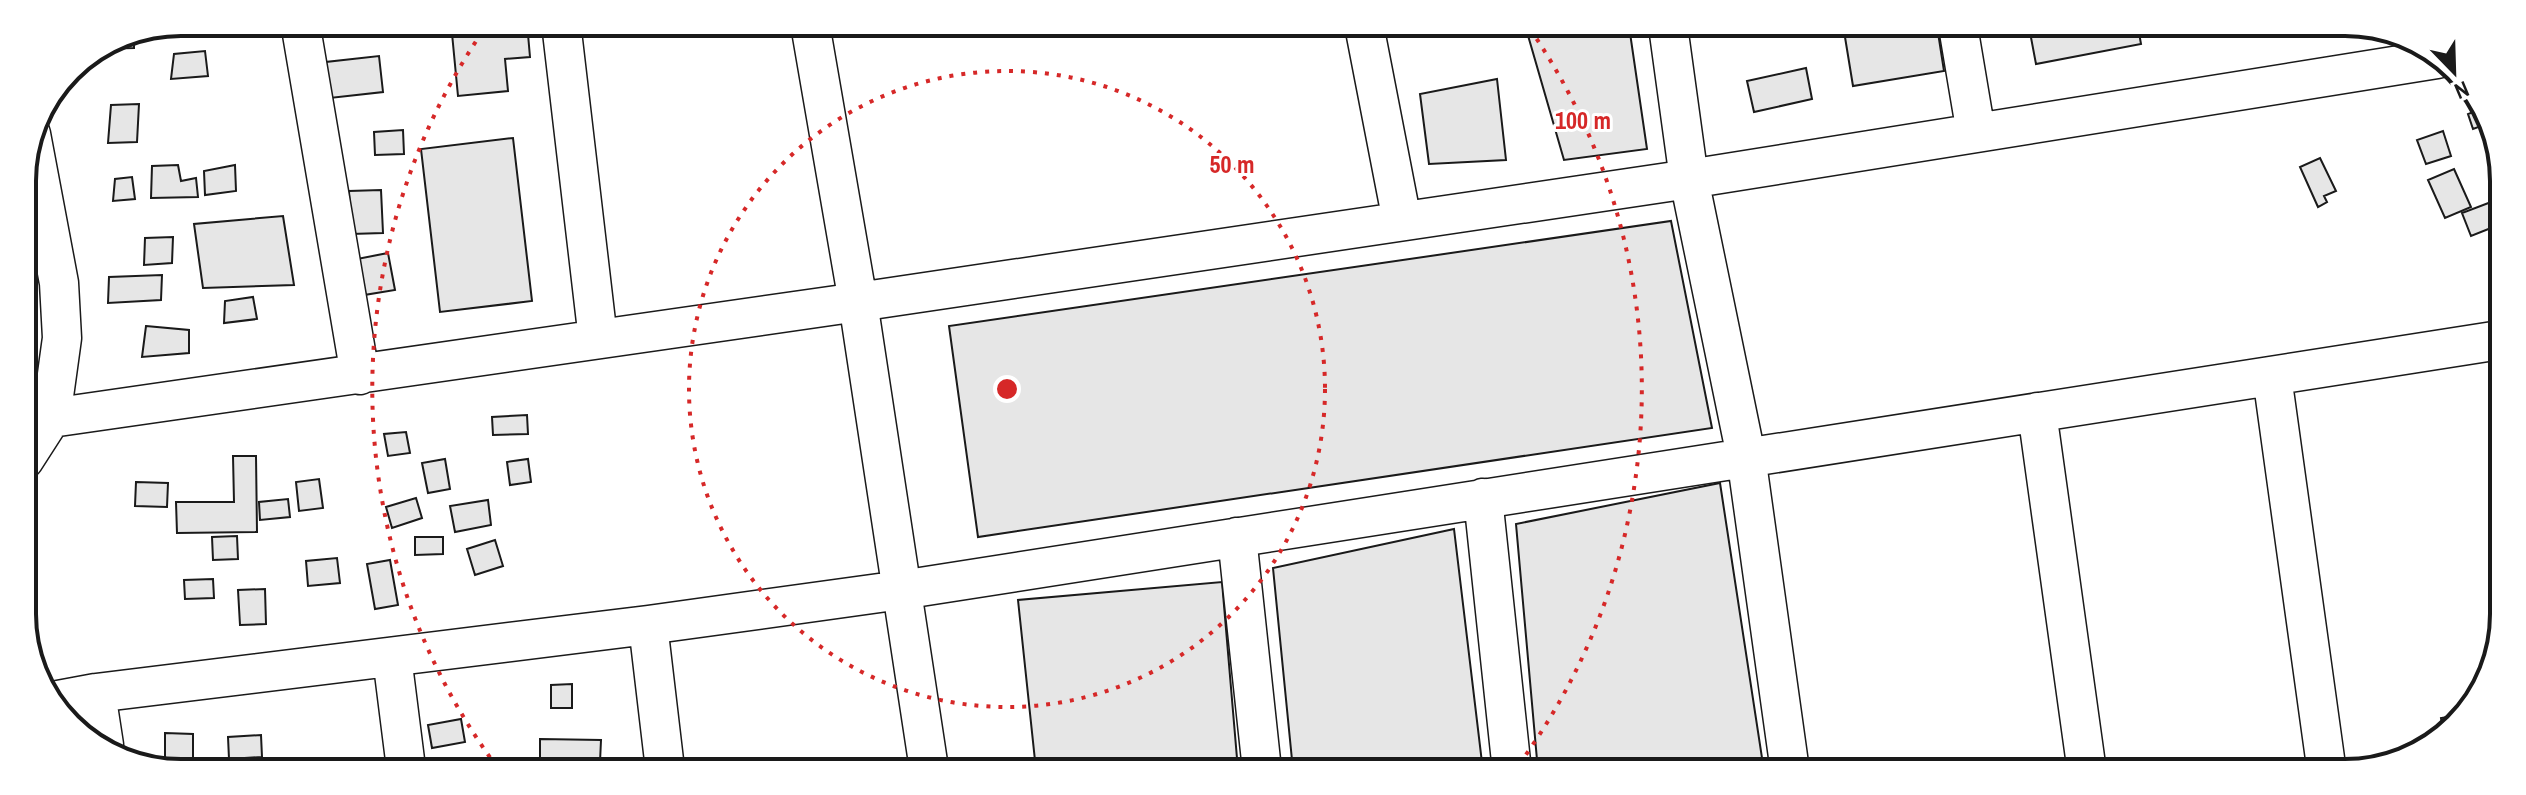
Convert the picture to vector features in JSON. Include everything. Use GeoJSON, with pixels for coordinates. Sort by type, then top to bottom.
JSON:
{"type":"FeatureCollection","features":[{"type":"Feature","properties":{"kind":"street"},"geometry":{"type":"LineString","coordinates":[[302,36],[360,375]]}},
{"type":"Feature","properties":{"kind":"street"},"geometry":{"type":"LineString","coordinates":[[563,36],[598,339]]}},
{"type":"Feature","properties":{"kind":"street"},"geometry":{"type":"LineString","coordinates":[[812,36],[858,302],[927,759]]}},
{"type":"Feature","properties":{"kind":"street"},"geometry":{"type":"LineString","coordinates":[[1366,36],[1402,221]]}},
{"type":"Feature","properties":{"kind":"street"},"geometry":{"type":"LineString","coordinates":[[1669,36],[1689,179],[1746,456],[1788,759]]}},
{"type":"Feature","properties":{"kind":"street"},"geometry":{"type":"LineString","coordinates":[[1960,36],[1976,133]]}},
{"type":"Feature","properties":{"kind":"street"},"geometry":{"type":"LineString","coordinates":[[51,418],[1689,179],[2426,61]]}},
{"type":"Feature","properties":{"kind":"street"},"geometry":{"type":"LineString","coordinates":[[36,441],[51,418],[62,338],[59,283],[37,164]]}},
{"type":"Feature","properties":{"kind":"street"},"geometry":{"type":"LineString","coordinates":[[63,699],[901,590],[2490,342]]}},
{"type":"Feature","properties":{"kind":"street"},"geometry":{"type":"LineString","coordinates":[[2272,376],[2325,759]]}},
{"type":"Feature","properties":{"kind":"street"},"geometry":{"type":"LineString","coordinates":[[2037,412],[2085,759]]}},
{"type":"Feature","properties":{"kind":"street"},"geometry":{"type":"LineString","coordinates":[[1483,498],[1511,759]]}},
{"type":"Feature","properties":{"kind":"street"},"geometry":{"type":"LineString","coordinates":[[1237,537],[1261,759]]}},
{"type":"Feature","properties":{"kind":"street"},"geometry":{"type":"LineString","coordinates":[[648,625],[664,759]]}},
{"type":"Feature","properties":{"kind":"street"},"geometry":{"type":"LineString","coordinates":[[392,657],[405,759]]}},
{"type":"Feature","properties":{"kind":"street"},"geometry":{"type":"LineString","coordinates":[[96,693],[103,736]]}},
{"type":"Feature","properties":{"kind":"building"},"geometry":{"type":"Polygon","coordinates":[[[452,36],[528,36],[530,57],[505,59],[508,91],[458,96],[452,36]]]}},
{"type":"Feature","properties":{"kind":"building"},"geometry":{"type":"Polygon","coordinates":[[[1528,36],[1630,36],[1647,149],[1564,160],[1528,36]]]}},
{"type":"Feature","properties":{"kind":"building"},"geometry":{"type":"Polygon","coordinates":[[[1845,36],[1939,36],[1944,71],[1853,86],[1845,36]]]}},
{"type":"Feature","properties":{"kind":"building"},"geometry":{"type":"Polygon","coordinates":[[[2031,36],[2140,36],[2141,44],[2036,64],[2031,36]]]}},
{"type":"Feature","properties":{"kind":"building"},"geometry":{"type":"Polygon","coordinates":[[[205,51],[208,76],[171,79],[174,54],[205,51]]]}},
{"type":"Feature","properties":{"kind":"building"},"geometry":{"type":"Polygon","coordinates":[[[379,56],[383,92],[321,99],[317,63],[379,56]]]}},
{"type":"Feature","properties":{"kind":"building"},"geometry":{"type":"Polygon","coordinates":[[[1806,68],[1812,99],[1754,112],[1747,81],[1806,68]]]}},
{"type":"Feature","properties":{"kind":"building"},"geometry":{"type":"Polygon","coordinates":[[[1497,79],[1506,160],[1429,164],[1420,94],[1497,79]]]}},
{"type":"Feature","properties":{"kind":"building"},"geometry":{"type":"Polygon","coordinates":[[[139,104],[137,142],[108,143],[111,105],[139,104]]]}},
{"type":"Feature","properties":{"kind":"building"},"geometry":{"type":"Polygon","coordinates":[[[2472,112],[2479,127],[2473,129],[2468,114],[2472,112]]]}},
{"type":"Feature","properties":{"kind":"building"},"geometry":{"type":"Polygon","coordinates":[[[403,130],[404,154],[375,155],[374,132],[403,130]]]}},
{"type":"Feature","properties":{"kind":"building"},"geometry":{"type":"Polygon","coordinates":[[[2443,131],[2451,156],[2426,164],[2417,140],[2443,131]]]}},
{"type":"Feature","properties":{"kind":"building"},"geometry":{"type":"Polygon","coordinates":[[[513,138],[532,301],[440,312],[421,149],[513,138]]]}},
{"type":"Feature","properties":{"kind":"building"},"geometry":{"type":"Polygon","coordinates":[[[2320,158],[2336,191],[2324,196],[2327,202],[2318,207],[2300,167],[2320,158]]]}},
{"type":"Feature","properties":{"kind":"building"},"geometry":{"type":"Polygon","coordinates":[[[178,165],[181,181],[196,178],[198,197],[151,198],[152,166],[178,165]]]}},
{"type":"Feature","properties":{"kind":"building"},"geometry":{"type":"Polygon","coordinates":[[[235,165],[236,191],[205,195],[204,171],[235,165]]]}},
{"type":"Feature","properties":{"kind":"building"},"geometry":{"type":"Polygon","coordinates":[[[2454,169],[2471,207],[2445,218],[2428,180],[2454,169]]]}},
{"type":"Feature","properties":{"kind":"building"},"geometry":{"type":"Polygon","coordinates":[[[132,177],[135,199],[113,201],[115,179],[132,177]]]}},
{"type":"Feature","properties":{"kind":"building"},"geometry":{"type":"Polygon","coordinates":[[[381,190],[383,233],[351,234],[349,191],[381,190]]]}},
{"type":"Feature","properties":{"kind":"building"},"geometry":{"type":"Polygon","coordinates":[[[2490,202],[2490,228],[2471,236],[2462,213],[2490,202]]]}},
{"type":"Feature","properties":{"kind":"building"},"geometry":{"type":"Polygon","coordinates":[[[283,216],[294,285],[203,288],[194,224],[283,216]]]}},
{"type":"Feature","properties":{"kind":"building"},"geometry":{"type":"Polygon","coordinates":[[[1671,221],[1712,428],[978,537],[949,326],[1671,221]]]}},
{"type":"Feature","properties":{"kind":"building"},"geometry":{"type":"Polygon","coordinates":[[[173,237],[172,263],[144,265],[145,238],[173,237]]]}},
{"type":"Feature","properties":{"kind":"building"},"geometry":{"type":"Polygon","coordinates":[[[388,253],[395,290],[364,295],[357,259],[388,253]]]}},
{"type":"Feature","properties":{"kind":"building"},"geometry":{"type":"Polygon","coordinates":[[[162,275],[161,300],[108,303],[109,277],[162,275]]]}},
{"type":"Feature","properties":{"kind":"building"},"geometry":{"type":"Polygon","coordinates":[[[253,297],[257,319],[224,323],[225,301],[253,297]]]}},
{"type":"Feature","properties":{"kind":"building"},"geometry":{"type":"Polygon","coordinates":[[[146,326],[189,330],[189,353],[142,357],[146,326]]]}},
{"type":"Feature","properties":{"kind":"building"},"geometry":{"type":"Polygon","coordinates":[[[527,415],[528,434],[493,435],[492,417],[527,415]]]}},
{"type":"Feature","properties":{"kind":"building"},"geometry":{"type":"Polygon","coordinates":[[[406,432],[410,453],[388,456],[384,434],[406,432]]]}},
{"type":"Feature","properties":{"kind":"building"},"geometry":{"type":"Polygon","coordinates":[[[233,456],[256,456],[257,532],[177,533],[176,502],[234,502],[233,456]]]}},
{"type":"Feature","properties":{"kind":"building"},"geometry":{"type":"Polygon","coordinates":[[[445,459],[450,489],[428,493],[422,463],[445,459]]]}},
{"type":"Feature","properties":{"kind":"building"},"geometry":{"type":"Polygon","coordinates":[[[528,459],[531,482],[510,485],[507,462],[528,459]]]}},
{"type":"Feature","properties":{"kind":"building"},"geometry":{"type":"Polygon","coordinates":[[[319,479],[323,508],[299,511],[296,482],[319,479]]]}},
{"type":"Feature","properties":{"kind":"building"},"geometry":{"type":"Polygon","coordinates":[[[136,482],[168,483],[167,507],[135,506],[136,482]]]}},
{"type":"Feature","properties":{"kind":"building"},"geometry":{"type":"Polygon","coordinates":[[[1720,483],[1762,759],[1537,759],[1516,524],[1720,483]]]}},
{"type":"Feature","properties":{"kind":"building"},"geometry":{"type":"Polygon","coordinates":[[[416,498],[422,518],[392,528],[386,507],[416,498]]]}},
{"type":"Feature","properties":{"kind":"building"},"geometry":{"type":"Polygon","coordinates":[[[288,499],[290,517],[260,520],[259,502],[288,499]]]}},
{"type":"Feature","properties":{"kind":"building"},"geometry":{"type":"Polygon","coordinates":[[[488,500],[491,525],[455,532],[450,506],[488,500]]]}},
{"type":"Feature","properties":{"kind":"building"},"geometry":{"type":"Polygon","coordinates":[[[1454,529],[1482,759],[1292,759],[1273,568],[1454,529]]]}},
{"type":"Feature","properties":{"kind":"building"},"geometry":{"type":"Polygon","coordinates":[[[237,536],[238,559],[213,560],[212,537],[237,536]]]}},
{"type":"Feature","properties":{"kind":"building"},"geometry":{"type":"Polygon","coordinates":[[[415,537],[443,537],[443,554],[415,555],[415,537]]]}},
{"type":"Feature","properties":{"kind":"building"},"geometry":{"type":"Polygon","coordinates":[[[495,540],[503,566],[475,575],[467,549],[495,540]]]}},
{"type":"Feature","properties":{"kind":"building"},"geometry":{"type":"Polygon","coordinates":[[[337,558],[340,583],[308,586],[306,561],[337,558]]]}},
{"type":"Feature","properties":{"kind":"building"},"geometry":{"type":"Polygon","coordinates":[[[390,560],[398,605],[375,609],[367,564],[390,560]]]}},
{"type":"Feature","properties":{"kind":"building"},"geometry":{"type":"Polygon","coordinates":[[[213,579],[214,598],[185,599],[184,580],[213,579]]]}},
{"type":"Feature","properties":{"kind":"building"},"geometry":{"type":"Polygon","coordinates":[[[1222,582],[1237,759],[1035,759],[1018,600],[1222,582]]]}},
{"type":"Feature","properties":{"kind":"building"},"geometry":{"type":"Polygon","coordinates":[[[265,589],[266,624],[240,625],[238,590],[265,589]]]}},
{"type":"Feature","properties":{"kind":"building"},"geometry":{"type":"Polygon","coordinates":[[[572,684],[572,708],[551,708],[551,685],[572,684]]]}},
{"type":"Feature","properties":{"kind":"building"},"geometry":{"type":"Polygon","coordinates":[[[461,719],[465,742],[432,748],[428,725],[461,719]]]}},
{"type":"Feature","properties":{"kind":"building"},"geometry":{"type":"Polygon","coordinates":[[[165,733],[193,734],[193,759],[165,758],[165,733]]]}},
{"type":"Feature","properties":{"kind":"building"},"geometry":{"type":"Polygon","coordinates":[[[261,735],[262,757],[229,759],[228,737],[261,735]]]}},
{"type":"Feature","properties":{"kind":"building"},"geometry":{"type":"Polygon","coordinates":[[[540,739],[601,740],[600,759],[540,759],[540,739]]]}}]}
